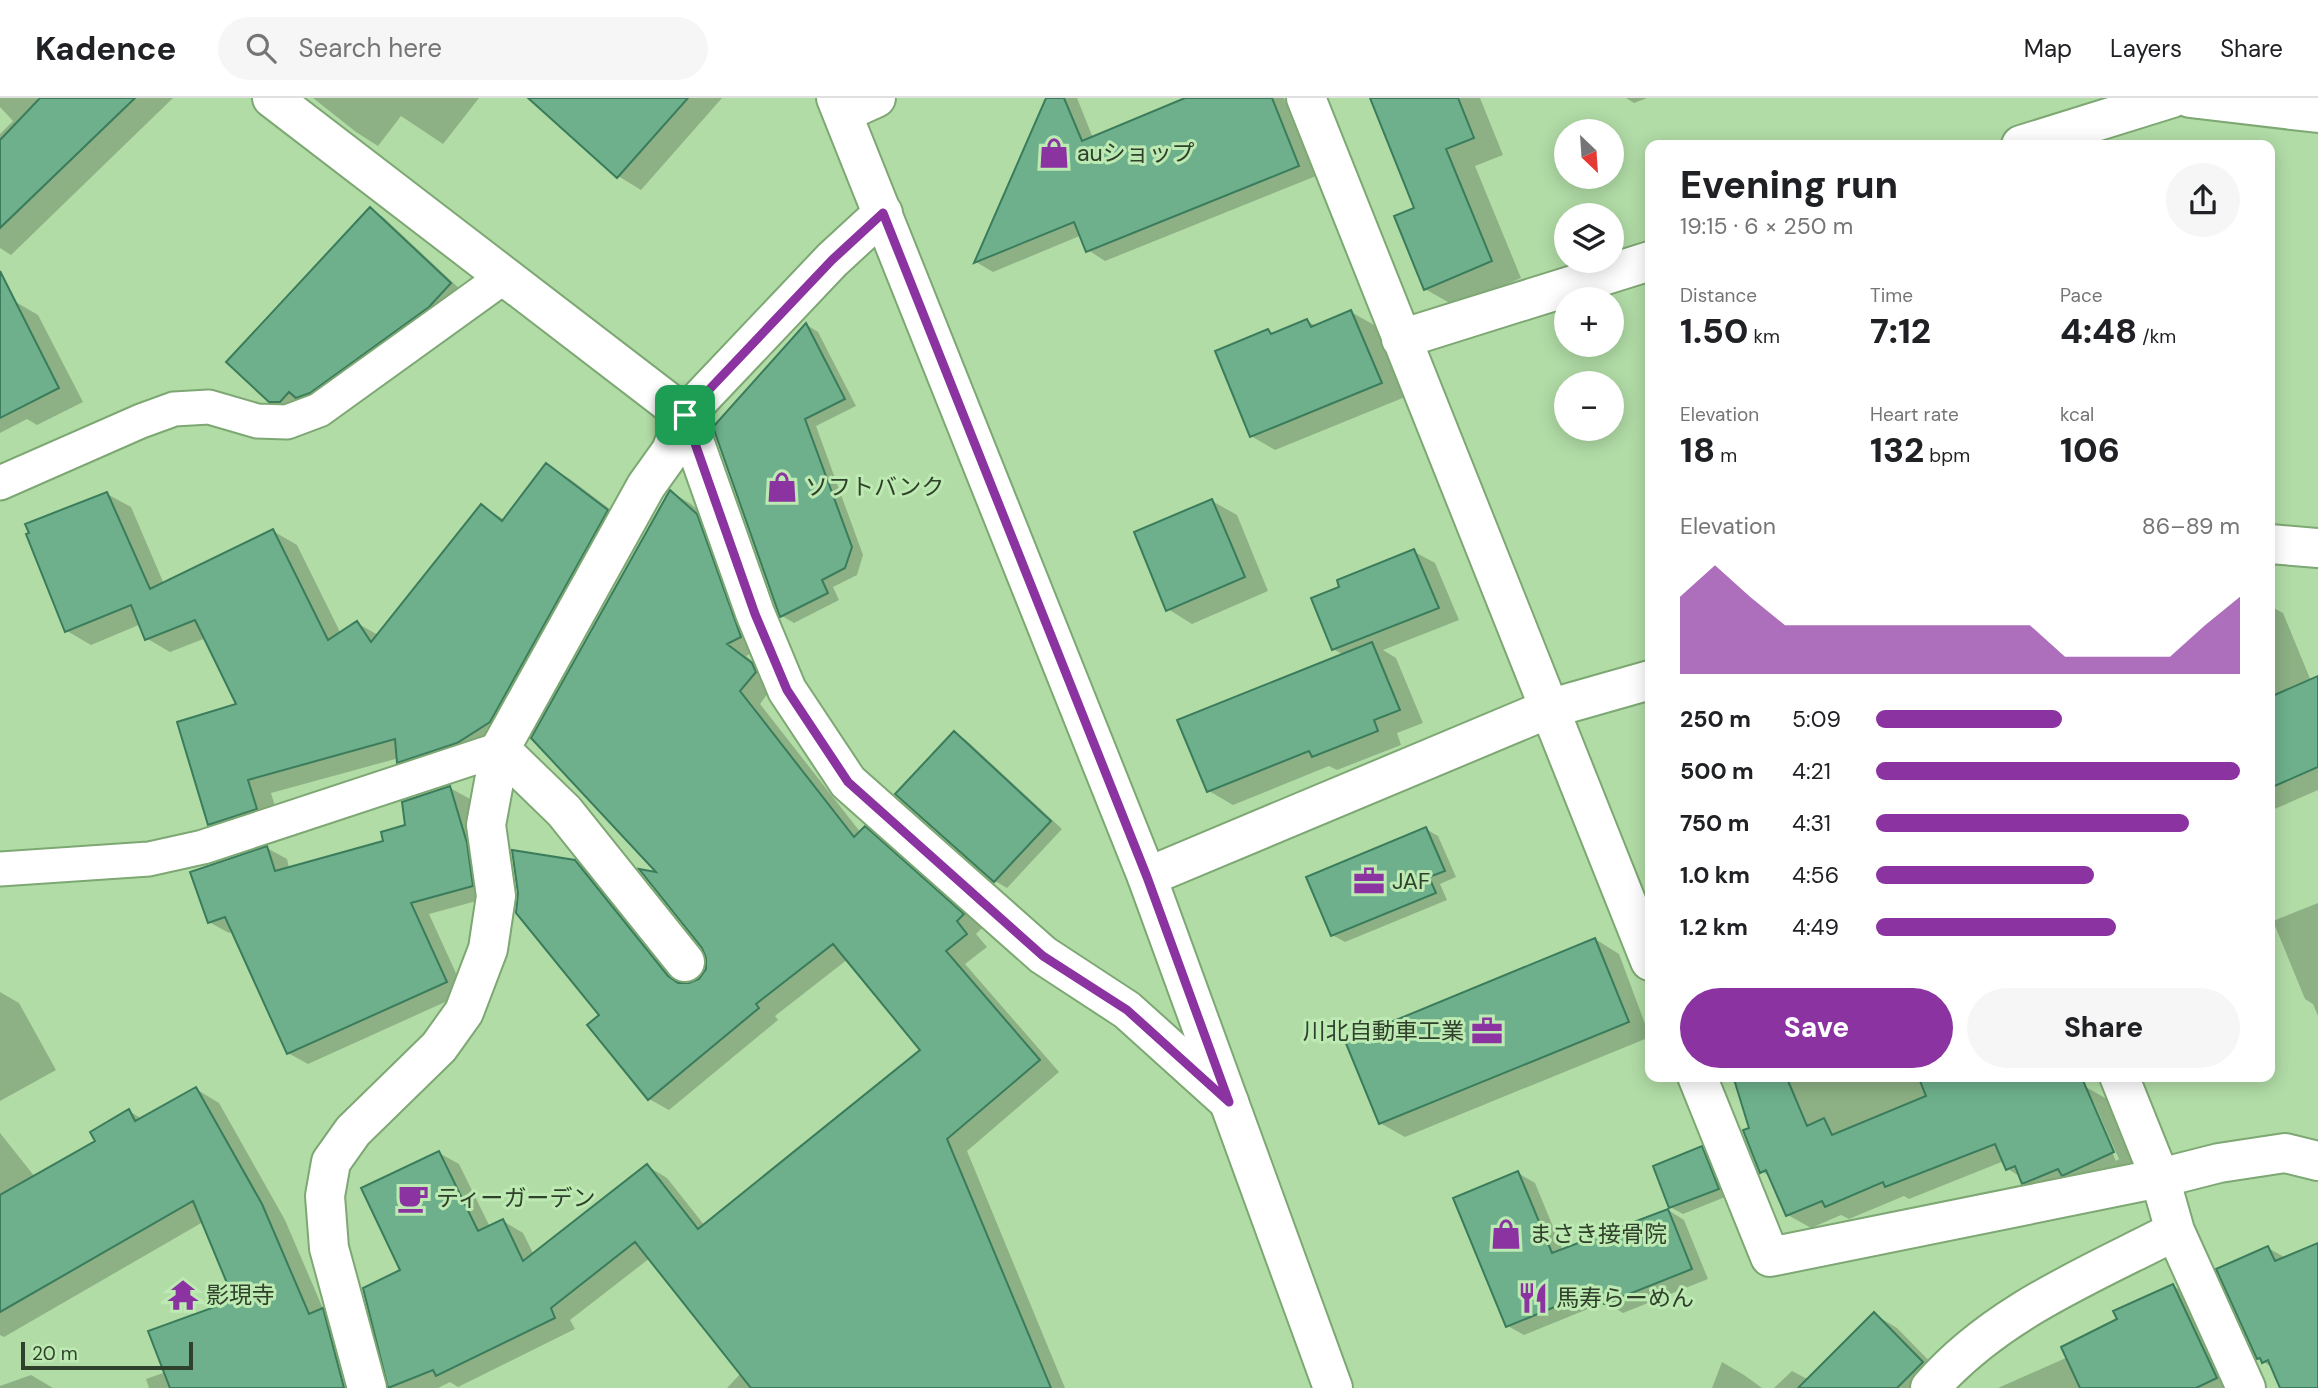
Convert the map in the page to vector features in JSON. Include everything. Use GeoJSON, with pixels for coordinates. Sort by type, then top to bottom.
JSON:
{"type":"FeatureCollection","features":[{"type":"Feature","properties":{"kind":"street"},"geometry":{"type":"LineString","coordinates":[[272,98],[685,415],[755,614],[787,690],[848,782],[1043,956],[1127,1010],[1229,1102]]}},
{"type":"Feature","properties":{"kind":"street"},"geometry":{"type":"LineString","coordinates":[[1306,98],[1645,949]]}},
{"type":"Feature","properties":{"kind":"street"},"geometry":{"type":"LineString","coordinates":[[2037,140],[2172,98]]}},
{"type":"Feature","properties":{"kind":"street"},"geometry":{"type":"LineString","coordinates":[[2190,98],[2318,113]]}},
{"type":"Feature","properties":{"kind":"street"},"geometry":{"type":"LineString","coordinates":[[852,103],[883,213],[1147,877],[1333,1388]]}},
{"type":"Feature","properties":{"kind":"street"},"geometry":{"type":"LineString","coordinates":[[367,1388],[329,1248],[325,1196],[331,1162],[353,1131],[439,1047],[464,1012],[488,949],[496,896],[486,825],[500,749],[646,486],[671,451],[685,415],[832,260],[883,213]]}},
{"type":"Feature","properties":{"kind":"street"},"geometry":{"type":"LineString","coordinates":[[1401,339],[1645,263]]}},
{"type":"Feature","properties":{"kind":"street"},"geometry":{"type":"LineString","coordinates":[[2275,544],[2318,548]]}},
{"type":"Feature","properties":{"kind":"street"},"geometry":{"type":"LineString","coordinates":[[1147,877],[1548,709],[1645,681]]}},
{"type":"Feature","properties":{"kind":"street"},"geometry":{"type":"LineString","coordinates":[[500,749],[564,811],[685,961]]}},
{"type":"Feature","properties":{"kind":"street"},"geometry":{"type":"LineString","coordinates":[[1699,1082],[1770,1257],[2160,1178],[2219,1163],[2286,1153],[2318,1161]]}},
{"type":"Feature","properties":{"kind":"street"},"geometry":{"type":"LineString","coordinates":[[2121,1082],[2160,1178],[2175,1231],[2246,1388]]}},
{"type":"Feature","properties":{"kind":"street"},"geometry":{"type":"LineString","coordinates":[[1930,1388],[1949,1366],[2020,1310],[2175,1231]]}},
{"type":"Feature","properties":{"kind":"lane"},"geometry":{"type":"LineString","coordinates":[[0,483],[141,421],[174,410],[209,407],[257,421],[287,422],[319,410],[505,276]]}},
{"type":"Feature","properties":{"kind":"lane"},"geometry":{"type":"LineString","coordinates":[[0,870],[149,859],[203,848],[500,749]]}},
{"type":"Feature","properties":{"kind":"building"},"geometry":{"type":"Polygon","coordinates":[[[40,98],[135,98],[0,228],[0,140],[40,98]]]}},
{"type":"Feature","properties":{"kind":"building"},"geometry":{"type":"Polygon","coordinates":[[[528,98],[688,98],[617,178],[528,98]]]}},
{"type":"Feature","properties":{"kind":"building"},"geometry":{"type":"Polygon","coordinates":[[[1046,98],[1064,98],[1082,141],[1185,98],[1272,98],[1299,166],[1086,252],[1074,222],[974,263],[1046,98]]]}},
{"type":"Feature","properties":{"kind":"building"},"geometry":{"type":"Polygon","coordinates":[[[1370,98],[1458,98],[1474,138],[1446,149],[1492,261],[1424,290],[1394,216],[1414,208],[1370,98]]]}},
{"type":"Feature","properties":{"kind":"building"},"geometry":{"type":"Polygon","coordinates":[[[370,207],[451,283],[429,307],[310,393],[296,398],[289,392],[280,402],[269,402],[226,362],[370,207]]]}},
{"type":"Feature","properties":{"kind":"building"},"geometry":{"type":"Polygon","coordinates":[[[0,271],[59,388],[0,418],[0,271]]]}},
{"type":"Feature","properties":{"kind":"building"},"geometry":{"type":"Polygon","coordinates":[[[1351,310],[1382,383],[1250,437],[1215,351],[1268,329],[1271,334],[1307,319],[1311,327],[1351,310]]]}},
{"type":"Feature","properties":{"kind":"building","name":"ソフトバンク"},"geometry":{"type":"Polygon","coordinates":[[[806,323],[845,399],[805,419],[852,547],[845,568],[822,580],[828,593],[780,617],[713,427],[806,323]]]}},
{"type":"Feature","properties":{"kind":"building"},"geometry":{"type":"Polygon","coordinates":[[[546,463],[608,510],[490,722],[457,743],[397,763],[395,739],[248,780],[257,809],[208,825],[177,722],[236,704],[195,620],[145,640],[131,605],[65,632],[26,534],[29,533],[25,524],[107,492],[150,589],[273,529],[328,640],[357,621],[371,642],[481,504],[502,521],[546,463]]]}},
{"type":"Feature","properties":{"kind":"building"},"geometry":{"type":"Polygon","coordinates":[[[670,490],[697,514],[741,637],[727,644],[752,663],[756,672],[740,691],[854,837],[865,826],[964,914],[957,921],[967,934],[946,951],[1040,1060],[947,1139],[1051,1388],[751,1388],[635,1242],[551,1308],[555,1318],[436,1376],[433,1370],[388,1388],[363,1288],[400,1270],[361,1188],[439,1151],[478,1231],[503,1219],[523,1261],[647,1164],[698,1229],[920,1050],[833,944],[756,1004],[759,1008],[648,1100],[587,1025],[599,1015],[516,913],[518,893],[512,850],[575,860],[668,976],[678,983],[689,983],[699,979],[706,969],[702,948],[639,869],[656,872],[531,738],[670,490]]]}},
{"type":"Feature","properties":{"kind":"building"},"geometry":{"type":"Polygon","coordinates":[[[1212,499],[1245,577],[1166,611],[1134,532],[1212,499]]]}},
{"type":"Feature","properties":{"kind":"building"},"geometry":{"type":"Polygon","coordinates":[[[1414,549],[1439,608],[1332,650],[1311,598],[1339,587],[1337,580],[1414,549]]]}},
{"type":"Feature","properties":{"kind":"building"},"geometry":{"type":"Polygon","coordinates":[[[1372,642],[1400,710],[1374,720],[1378,731],[1312,757],[1309,751],[1207,792],[1177,720],[1372,642]]]}},
{"type":"Feature","properties":{"kind":"building"},"geometry":{"type":"Polygon","coordinates":[[[2318,676],[2318,767],[2275,786],[2275,695],[2318,676]]]}},
{"type":"Feature","properties":{"kind":"building"},"geometry":{"type":"Polygon","coordinates":[[[954,731],[1051,821],[994,882],[895,794],[954,731]]]}},
{"type":"Feature","properties":{"kind":"building"},"geometry":{"type":"Polygon","coordinates":[[[450,786],[467,843],[473,886],[411,903],[447,982],[287,1054],[225,917],[208,923],[190,872],[267,846],[275,871],[383,841],[381,832],[405,825],[402,802],[450,786]]]}},
{"type":"Feature","properties":{"kind":"building","name":"JAF"},"geometry":{"type":"Polygon","coordinates":[[[1426,827],[1445,871],[1429,877],[1436,893],[1331,936],[1306,877],[1426,827]]]}},
{"type":"Feature","properties":{"kind":"building","name":"川北自動車工業"},"geometry":{"type":"Polygon","coordinates":[[[1595,938],[1629,1022],[1379,1124],[1345,1041],[1595,938]]]}},
{"type":"Feature","properties":{"kind":"building"},"geometry":{"type":"Polygon","coordinates":[[[1735,1082],[1789,1082],[1807,1126],[1824,1118],[1832,1135],[1926,1096],[1920,1082],[2084,1082],[2114,1152],[2062,1176],[2058,1169],[2022,1184],[2015,1166],[2006,1170],[1995,1144],[1885,1187],[1883,1182],[1825,1207],[1822,1201],[1786,1216],[1766,1170],[1760,1173],[1743,1130],[1749,1128],[1735,1082]]]}},
{"type":"Feature","properties":{"kind":"building"},"geometry":{"type":"Polygon","coordinates":[[[196,1087],[262,1204],[309,1314],[323,1308],[344,1388],[170,1388],[148,1331],[234,1300],[193,1201],[0,1312],[0,1195],[95,1141],[90,1132],[129,1109],[135,1121],[196,1087]]]}},
{"type":"Feature","properties":{"kind":"building"},"geometry":{"type":"Polygon","coordinates":[[[1702,1146],[1719,1189],[1669,1208],[1653,1166],[1702,1146]]]}},
{"type":"Feature","properties":{"kind":"building"},"geometry":{"type":"Polygon","coordinates":[[[1518,1171],[1552,1253],[1668,1209],[1692,1269],[1604,1304],[1598,1289],[1506,1327],[1453,1198],[1518,1171]]]}},
{"type":"Feature","properties":{"kind":"building"},"geometry":{"type":"Polygon","coordinates":[[[2318,1243],[2318,1388],[2280,1388],[2268,1360],[2262,1363],[2260,1358],[2257,1359],[2216,1269],[2268,1246],[2275,1261],[2318,1243]]]}},
{"type":"Feature","properties":{"kind":"building"},"geometry":{"type":"Polygon","coordinates":[[[2173,1284],[2217,1378],[2196,1388],[2080,1388],[2061,1347],[2117,1319],[2113,1311],[2173,1284]]]}},
{"type":"Feature","properties":{"kind":"building"},"geometry":{"type":"Polygon","coordinates":[[[1874,1312],[1923,1362],[1897,1388],[1798,1388],[1874,1312]]]}},
{"type":"Feature","properties":{"kind":"place","name":"auショップ"},"geometry":{"type":"Point","coordinates":[1054,153]}},
{"type":"Feature","properties":{"kind":"place","name":"ソフトバンク"},"geometry":{"type":"Point","coordinates":[782,487]}},
{"type":"Feature","properties":{"kind":"place","name":"JAF"},"geometry":{"type":"Point","coordinates":[1369,881]}},
{"type":"Feature","properties":{"kind":"place","name":"川北自動車工業"},"geometry":{"type":"Point","coordinates":[1487,1031]}},
{"type":"Feature","properties":{"kind":"place","name":"ティーガーデン"},"geometry":{"type":"Point","coordinates":[413,1198]}},
{"type":"Feature","properties":{"kind":"place","name":"まさき接骨院"},"geometry":{"type":"Point","coordinates":[1506,1234]}},
{"type":"Feature","properties":{"kind":"place","name":"影現寺"},"geometry":{"type":"Point","coordinates":[183,1295]}},
{"type":"Feature","properties":{"kind":"place","name":"馬寿らーめん"},"geometry":{"type":"Point","coordinates":[1533,1298]}},
{"type":"Feature","properties":{"kind":"route"},"geometry":{"type":"LineString","coordinates":[[883,213],[1147,877],[1229,1102],[1127,1010],[1043,956],[848,782],[787,690],[755,614],[685,415],[832,260],[883,213]]}}]}
